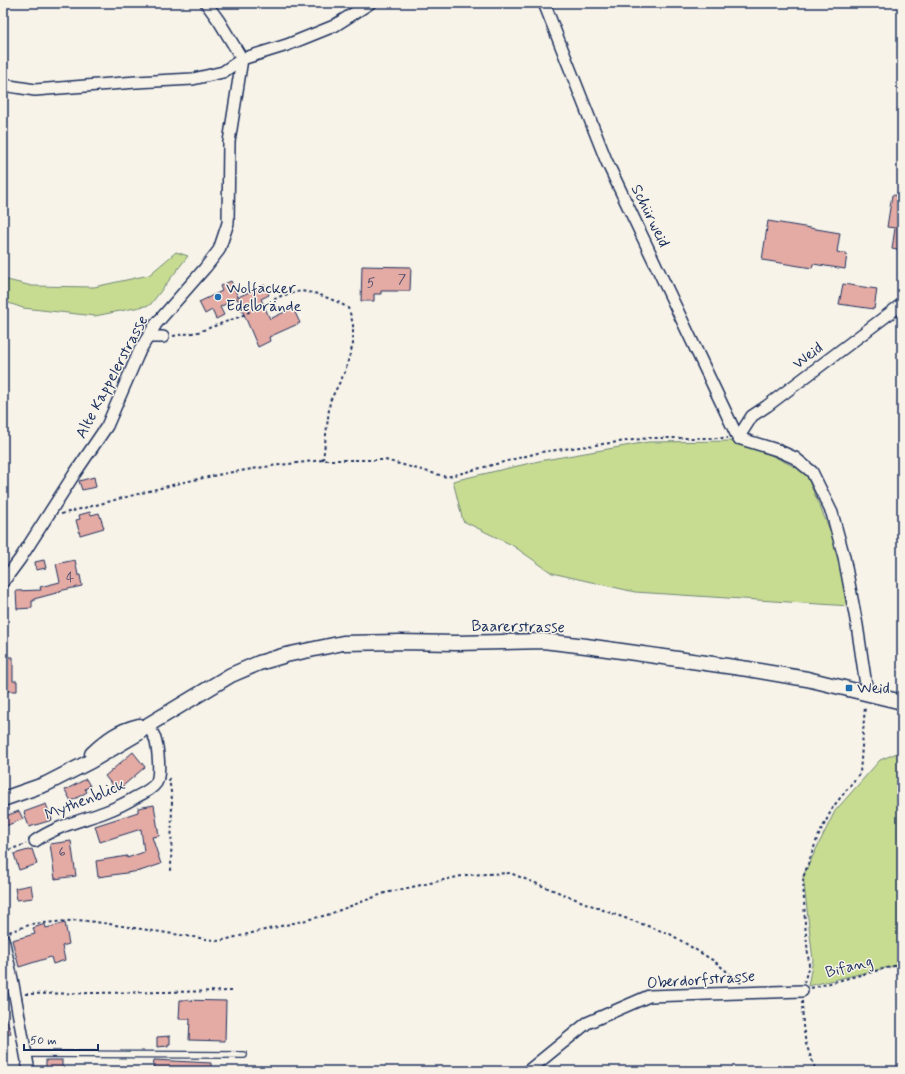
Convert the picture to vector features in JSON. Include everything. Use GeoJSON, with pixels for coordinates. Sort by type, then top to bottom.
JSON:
{"type":"FeatureCollection","features":[{"type":"Feature","properties":{"kind":"street"},"geometry":{"type":"LineString","coordinates":[[206,3],[219,20],[242,59]]}},
{"type":"Feature","properties":{"kind":"street"},"geometry":{"type":"LineString","coordinates":[[3,85],[35,90],[193,79],[223,72],[242,59],[287,45],[334,26],[370,3]]}},
{"type":"Feature","properties":{"kind":"street","name":"Schürweid"},"geometry":{"type":"LineString","coordinates":[[544,3],[606,160],[738,438]]}},
{"type":"Feature","properties":{"kind":"street","name":"Alte Kappelerstrasse"},"geometry":{"type":"LineString","coordinates":[[3,582],[20,559],[107,426],[140,350],[156,324],[206,268],[219,250],[228,224],[229,142],[242,59]]}},
{"type":"Feature","properties":{"kind":"street","name":"Weid"},"geometry":{"type":"LineString","coordinates":[[738,438],[752,416],[902,304]]}},
{"type":"Feature","properties":{"kind":"street"},"geometry":{"type":"LineString","coordinates":[[149,337],[163,337]]}},
{"type":"Feature","properties":{"kind":"street"},"geometry":{"type":"LineString","coordinates":[[738,438],[776,450],[795,458],[812,472],[832,513],[844,557],[857,625],[867,692]]}},
{"type":"Feature","properties":{"kind":"street","name":"Baarerstrasse"},"geometry":{"type":"LineString","coordinates":[[3,799],[46,784],[72,771],[107,740],[127,729],[148,725],[231,675],[286,655],[343,643],[543,641],[622,650],[808,679],[867,692],[902,702]]}},
{"type":"Feature","properties":{"kind":"street","name":"Mythenblick"},"geometry":{"type":"LineString","coordinates":[[35,841],[46,833],[107,812],[148,790],[156,783],[159,772],[158,753],[155,739],[148,725]]}},
{"type":"Feature","properties":{"kind":"street"},"geometry":{"type":"LineString","coordinates":[[3,939],[29,1071]]}},
{"type":"Feature","properties":{"kind":"street","name":"Oberdorfstrasse"},"geometry":{"type":"LineString","coordinates":[[528,1071],[587,1023],[649,996],[802,991]]}},
{"type":"Feature","properties":{"kind":"lane"},"geometry":{"type":"LineString","coordinates":[[26,1054],[244,1056]]}},
{"type":"Feature","properties":{"kind":"path"},"geometry":{"type":"LineString","coordinates":[[163,337],[198,332],[239,317],[281,296],[301,291],[318,294],[348,308],[354,325],[353,344],[345,372],[330,401],[323,460]]}},
{"type":"Feature","properties":{"kind":"path"},"geometry":{"type":"LineString","coordinates":[[46,518],[184,482],[271,466],[323,460],[385,460],[447,478],[541,452],[648,438],[738,438]]}},
{"type":"Feature","properties":{"kind":"path"},"geometry":{"type":"LineString","coordinates":[[816,1071],[806,1044],[803,1026],[802,991],[809,965],[803,878],[817,839],[833,807],[860,773],[867,692]]}},
{"type":"Feature","properties":{"kind":"path"},"geometry":{"type":"LineString","coordinates":[[169,778],[172,798],[171,871]]}},
{"type":"Feature","properties":{"kind":"path"},"geometry":{"type":"LineString","coordinates":[[3,852],[35,841]]}},
{"type":"Feature","properties":{"kind":"path"},"geometry":{"type":"LineString","coordinates":[[3,934],[32,924],[78,920],[219,941],[327,915],[385,892],[466,875],[510,873],[608,912],[670,934],[714,961],[753,993]]}},
{"type":"Feature","properties":{"kind":"path","name":"Bifang"},"geometry":{"type":"LineString","coordinates":[[802,991],[902,964]]}},
{"type":"Feature","properties":{"kind":"path"},"geometry":{"type":"LineString","coordinates":[[15,994],[232,991]]}},
{"type":"Feature","properties":{"kind":"green space"},"geometry":{"type":"Polygon","coordinates":[[[176,252],[188,256],[150,305],[95,316],[23,308],[3,301],[3,279],[32,286],[94,287],[149,275],[176,252]]]}},
{"type":"Feature","properties":{"kind":"green space"},"geometry":{"type":"Polygon","coordinates":[[[731,441],[765,452],[805,472],[843,560],[850,606],[635,592],[552,573],[512,545],[463,521],[453,481],[539,461],[648,442],[731,441]]]}},
{"type":"Feature","properties":{"kind":"green space"},"geometry":{"type":"Polygon","coordinates":[[[902,751],[902,964],[808,986],[813,960],[803,876],[835,811],[880,760],[902,751]]]}},
{"type":"Feature","properties":{"kind":"building"},"geometry":{"type":"Polygon","coordinates":[[[892,195],[902,196],[902,208],[900,215],[902,215],[902,251],[892,249],[895,228],[887,227],[892,195]]]}},
{"type":"Feature","properties":{"kind":"building"},"geometry":{"type":"Polygon","coordinates":[[[768,221],[840,233],[837,252],[847,254],[845,269],[813,264],[812,268],[762,260],[768,221]]]}},
{"type":"Feature","properties":{"kind":"building"},"geometry":{"type":"Polygon","coordinates":[[[362,266],[411,267],[410,291],[381,291],[381,294],[374,294],[374,301],[361,301],[362,266]]]}},
{"type":"Feature","properties":{"kind":"building"},"geometry":{"type":"Polygon","coordinates":[[[231,281],[238,297],[265,285],[269,295],[261,299],[270,319],[293,308],[300,323],[269,337],[270,341],[258,347],[237,298],[220,307],[224,315],[216,319],[212,310],[205,314],[199,302],[222,291],[220,286],[231,281]]]}},
{"type":"Feature","properties":{"kind":"building"},"geometry":{"type":"Polygon","coordinates":[[[843,284],[877,289],[874,309],[839,304],[843,284]]]}},
{"type":"Feature","properties":{"kind":"building"},"geometry":{"type":"Polygon","coordinates":[[[94,477],[96,487],[82,490],[79,481],[94,477]]]}},
{"type":"Feature","properties":{"kind":"building"},"geometry":{"type":"Polygon","coordinates":[[[90,512],[91,515],[99,513],[104,528],[80,535],[76,520],[80,519],[79,515],[90,512]]]}},
{"type":"Feature","properties":{"kind":"building"},"geometry":{"type":"Polygon","coordinates":[[[44,560],[46,568],[36,570],[35,562],[44,560]]]}},
{"type":"Feature","properties":{"kind":"building"},"geometry":{"type":"Polygon","coordinates":[[[75,560],[82,586],[34,599],[34,601],[32,601],[32,608],[17,609],[16,591],[41,590],[40,587],[60,582],[56,564],[75,560]]]}},
{"type":"Feature","properties":{"kind":"building"},"geometry":{"type":"Polygon","coordinates":[[[3,657],[13,657],[13,681],[17,681],[17,691],[3,691],[3,657]]]}},
{"type":"Feature","properties":{"kind":"building"},"geometry":{"type":"Polygon","coordinates":[[[133,752],[145,767],[117,791],[105,776],[133,752]]]}},
{"type":"Feature","properties":{"kind":"building"},"geometry":{"type":"Polygon","coordinates":[[[86,779],[90,786],[85,789],[87,792],[71,801],[65,790],[86,779]]]}},
{"type":"Feature","properties":{"kind":"building"},"geometry":{"type":"Polygon","coordinates":[[[46,804],[52,820],[29,827],[24,812],[46,804]]]}},
{"type":"Feature","properties":{"kind":"building"},"geometry":{"type":"Polygon","coordinates":[[[154,805],[159,836],[152,837],[161,864],[140,871],[98,877],[96,861],[127,856],[127,858],[144,852],[141,829],[100,842],[95,826],[138,812],[138,808],[154,805]]]}},
{"type":"Feature","properties":{"kind":"building"},"geometry":{"type":"Polygon","coordinates":[[[19,811],[23,819],[3,827],[3,817],[19,811]]]}},
{"type":"Feature","properties":{"kind":"building"},"geometry":{"type":"Polygon","coordinates":[[[71,841],[76,876],[55,879],[50,844],[71,841]]]}},
{"type":"Feature","properties":{"kind":"building"},"geometry":{"type":"Polygon","coordinates":[[[32,849],[37,864],[19,870],[14,854],[32,849]]]}},
{"type":"Feature","properties":{"kind":"building"},"geometry":{"type":"Polygon","coordinates":[[[31,885],[33,898],[17,900],[15,888],[31,885]]]}},
{"type":"Feature","properties":{"kind":"building"},"geometry":{"type":"Polygon","coordinates":[[[65,923],[69,944],[62,946],[65,960],[53,964],[51,957],[19,967],[12,940],[35,934],[33,928],[45,924],[46,928],[65,923]]]}},
{"type":"Feature","properties":{"kind":"building"},"geometry":{"type":"Polygon","coordinates":[[[180,1000],[226,1001],[225,1041],[189,1040],[190,1019],[179,1019],[180,1000]]]}},
{"type":"Feature","properties":{"kind":"building"},"geometry":{"type":"Polygon","coordinates":[[[3,1012],[11,1033],[3,1036],[3,1012]]]}},
{"type":"Feature","properties":{"kind":"building"},"geometry":{"type":"Polygon","coordinates":[[[170,1036],[170,1044],[168,1044],[168,1046],[157,1047],[157,1037],[170,1036]]]}},
{"type":"Feature","properties":{"kind":"building"},"geometry":{"type":"Polygon","coordinates":[[[46,1060],[62,1060],[62,1071],[46,1071],[46,1060]]]}},
{"type":"Feature","properties":{"kind":"building"},"geometry":{"type":"Polygon","coordinates":[[[154,1060],[211,1063],[211,1071],[153,1071],[154,1060]]]}},
{"type":"Feature","properties":{"kind":"place","name":"Wolfacker Edelbrände"},"geometry":{"type":"Point","coordinates":[218,297]}},
{"type":"Feature","properties":{"kind":"place","name":"Weid"},"geometry":{"type":"Point","coordinates":[849,688]}}]}
